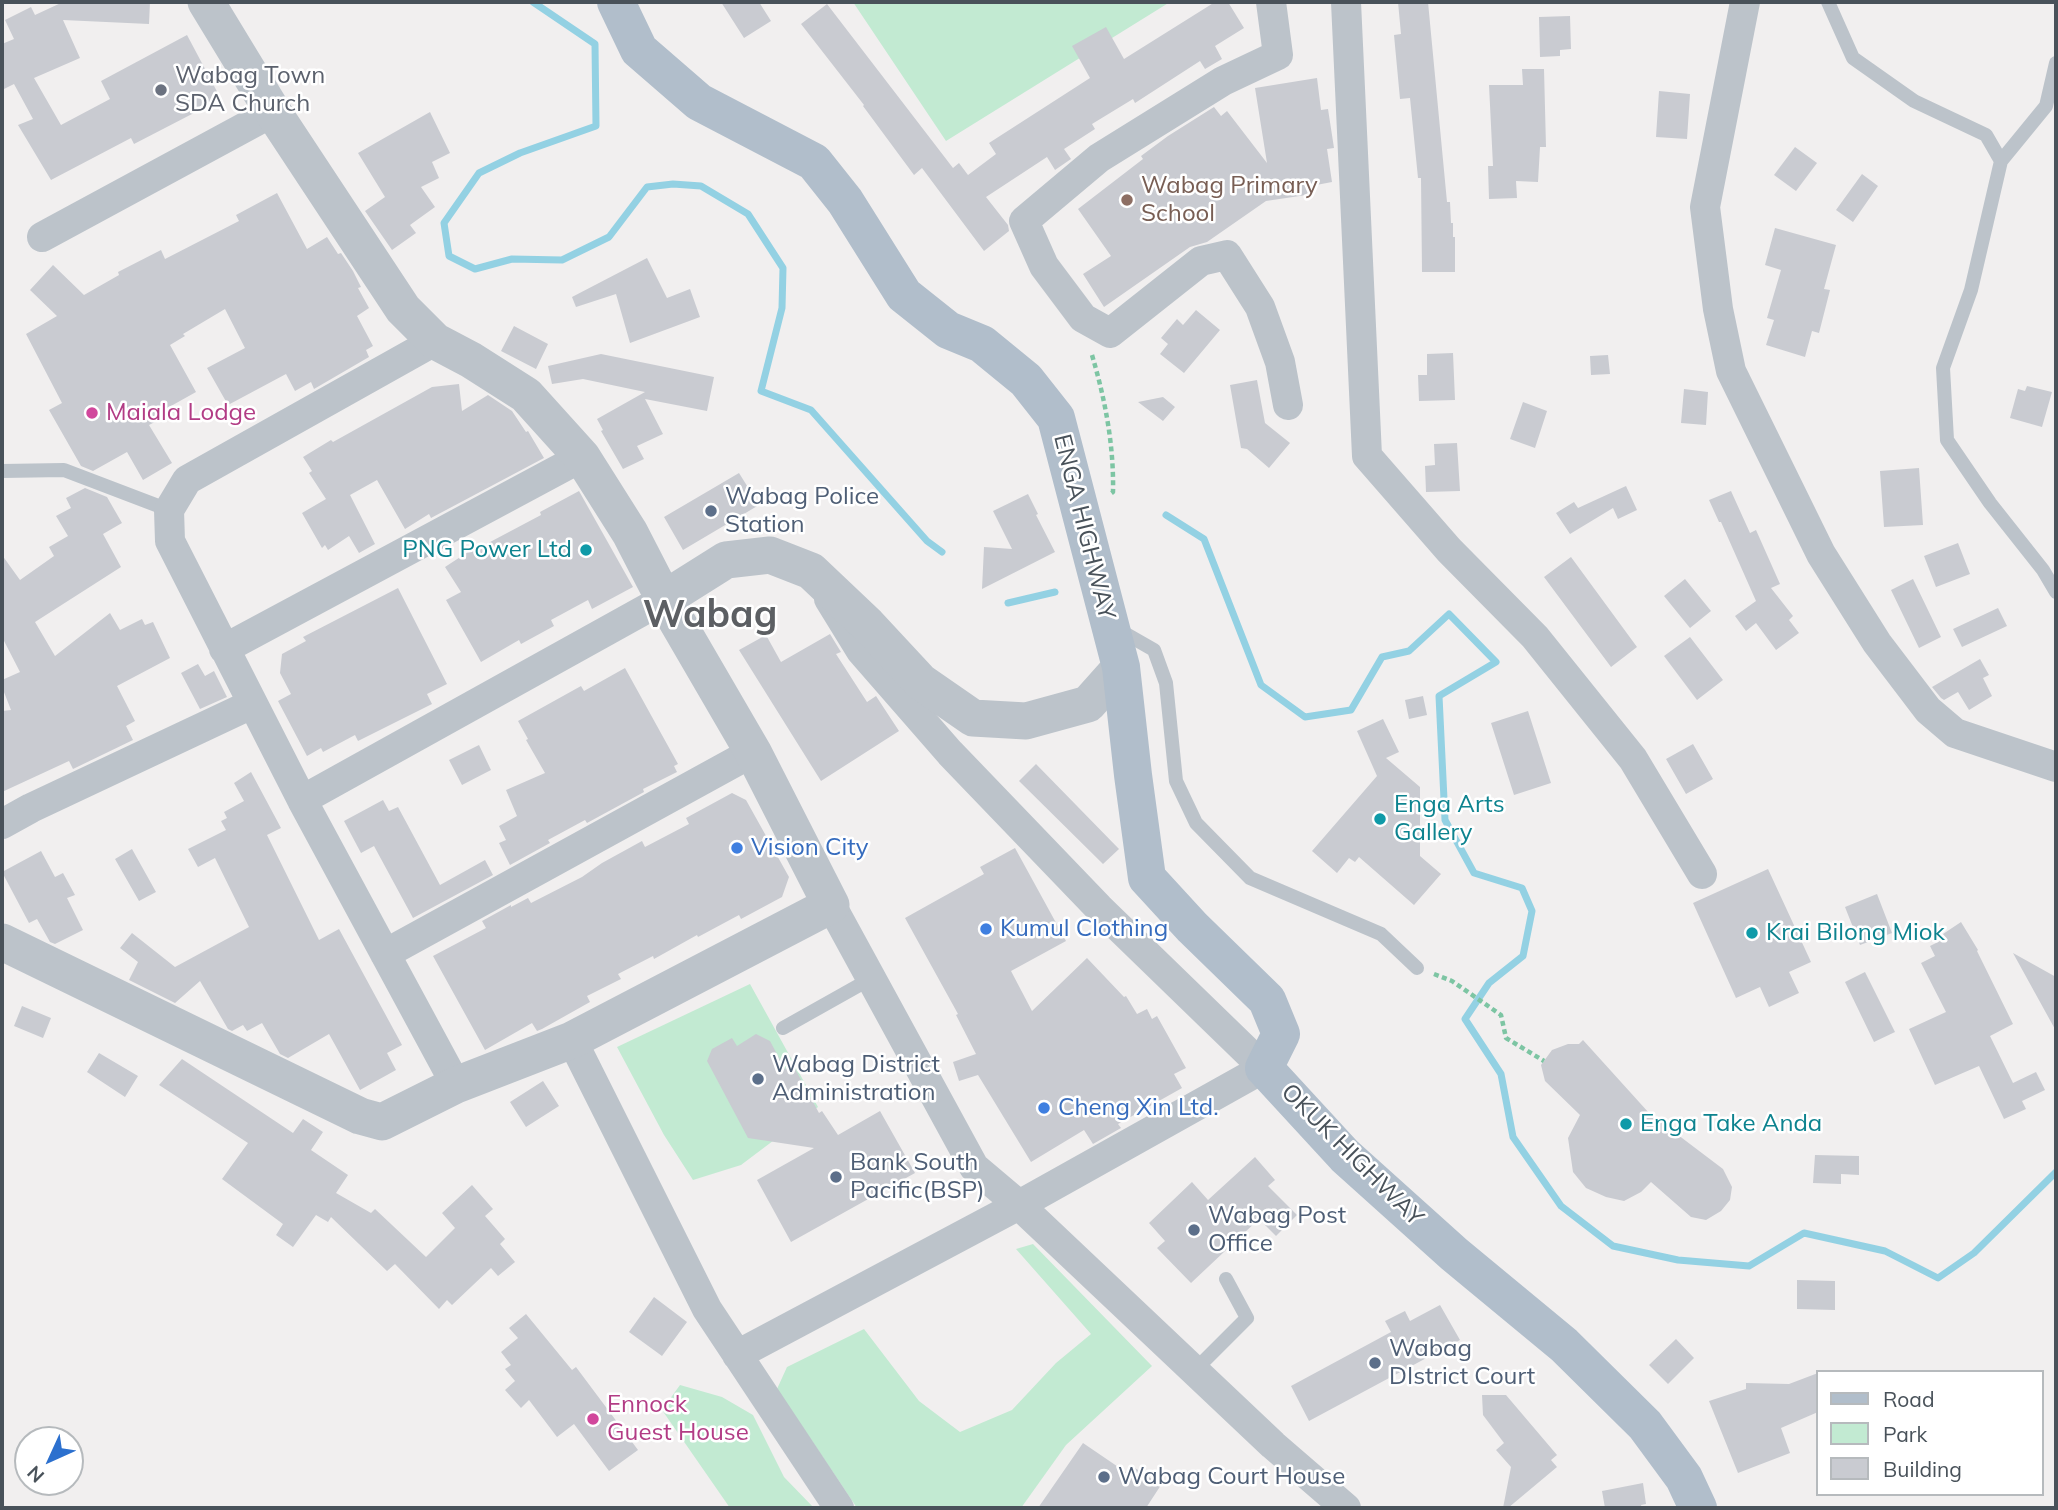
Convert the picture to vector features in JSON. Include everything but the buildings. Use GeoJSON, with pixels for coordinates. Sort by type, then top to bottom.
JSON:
{"type":"FeatureCollection","features":[{"type":"Feature","properties":{"kind":"main road","name":"ENGA HIGHWAY"},"geometry":{"type":"LineString","coordinates":[[617,2],[639,50],[699,102],[814,162],[845,201],[904,295],[948,330],[982,344],[1026,380],[1056,418],[1121,667]]}},
{"type":"Feature","properties":{"kind":"main road","name":"OKUK HIGHWAY"},"geometry":{"type":"LineString","coordinates":[[1121,667],[1147,878],[1192,927],[1267,1000],[1281,1034],[1264,1068],[1345,1156],[1454,1254],[1564,1345],[1645,1425],[1684,1478],[1698,1508]]}},
{"type":"Feature","properties":{"kind":"street"},"geometry":{"type":"LineString","coordinates":[[206,2],[273,112],[403,309],[435,341],[526,395],[582,457],[630,533],[664,599],[753,752],[831,905],[974,1167],[1019,1205],[1273,1445],[1346,1508]]}},
{"type":"Feature","properties":{"kind":"street"},"geometry":{"type":"LineString","coordinates":[[1271,2],[1278,55],[1223,81],[1099,158],[1024,221],[1044,266],[1083,318],[1110,333],[1201,261],[1227,255],[1260,307],[1280,362],[1288,405]]}},
{"type":"Feature","properties":{"kind":"street"},"geometry":{"type":"LineString","coordinates":[[1346,2],[1367,456],[1449,550],[1535,637],[1625,748],[1702,874]]}},
{"type":"Feature","properties":{"kind":"street"},"geometry":{"type":"LineString","coordinates":[[1745,2],[1705,207],[1718,309],[1731,371],[1821,554],[1877,643],[1928,710],[1955,733],[2056,767]]}},
{"type":"Feature","properties":{"kind":"street"},"geometry":{"type":"LineString","coordinates":[[42,237],[273,112]]}},
{"type":"Feature","properties":{"kind":"street"},"geometry":{"type":"LineString","coordinates":[[435,341],[187,480],[169,510],[170,541],[302,800],[456,1085]]}},
{"type":"Feature","properties":{"kind":"street"},"geometry":{"type":"LineString","coordinates":[[224,649],[582,457]]}},
{"type":"Feature","properties":{"kind":"street"},"geometry":{"type":"LineString","coordinates":[[302,800],[664,599],[726,560],[770,555],[811,571],[868,625],[921,682],[973,718],[1026,721],[1088,705],[1121,667]]}},
{"type":"Feature","properties":{"kind":"street"},"geometry":{"type":"LineString","coordinates":[[737,1355],[1019,1205],[1264,1068],[1098,908],[950,752],[861,651],[811,571]]}},
{"type":"Feature","properties":{"kind":"street"},"geometry":{"type":"LineString","coordinates":[[2,824],[252,704]]}},
{"type":"Feature","properties":{"kind":"street"},"geometry":{"type":"LineString","coordinates":[[384,954],[753,752]]}},
{"type":"Feature","properties":{"kind":"street"},"geometry":{"type":"LineString","coordinates":[[2,942],[360,1116],[382,1122],[456,1085],[572,1040],[831,905]]}},
{"type":"Feature","properties":{"kind":"street"},"geometry":{"type":"LineString","coordinates":[[572,1040],[707,1309],[839,1508]]}},
{"type":"Feature","properties":{"kind":"lane"},"geometry":{"type":"LineString","coordinates":[[1828,2],[1853,58],[1914,101],[1986,135],[2001,161]]}},
{"type":"Feature","properties":{"kind":"lane"},"geometry":{"type":"LineString","coordinates":[[2056,63],[2046,106],[2001,161],[1971,290],[1943,368],[1947,440],[1990,503],[2043,570],[2056,592]]}},
{"type":"Feature","properties":{"kind":"lane"},"geometry":{"type":"LineString","coordinates":[[2,471],[64,470],[169,510]]}},
{"type":"Feature","properties":{"kind":"lane"},"geometry":{"type":"LineString","coordinates":[[1109,624],[1154,650],[1166,683],[1176,781],[1196,822],[1250,878],[1381,934],[1417,968]]}},
{"type":"Feature","properties":{"kind":"lane"},"geometry":{"type":"LineString","coordinates":[[783,1028],[872,978]]}},
{"type":"Feature","properties":{"kind":"lane"},"geometry":{"type":"LineString","coordinates":[[1195,1370],[1247,1318],[1226,1279]]}},
{"type":"Feature","properties":{"kind":"path"},"geometry":{"type":"LineString","coordinates":[[1079,508],[1102,501],[1113,492],[1114,466],[1104,398],[1083,318]]}},
{"type":"Feature","properties":{"kind":"path"},"geometry":{"type":"LineString","coordinates":[[1417,968],[1452,981],[1502,1015],[1506,1038],[1544,1061]]}},
{"type":"Feature","properties":{"kind":"green space"},"geometry":{"type":"Polygon","coordinates":[[[853,2],[1170,2],[946,141],[853,2]]]}},
{"type":"Feature","properties":{"kind":"green space"},"geometry":{"type":"Polygon","coordinates":[[[750,984],[818,1107],[741,1165],[693,1180],[664,1135],[617,1047],[750,984]]]}},
{"type":"Feature","properties":{"kind":"green space"},"geometry":{"type":"Polygon","coordinates":[[[1033,1244],[1152,1366],[1066,1445],[1021,1508],[857,1508],[777,1389],[787,1367],[864,1329],[919,1401],[960,1432],[1012,1410],[1056,1363],[1091,1334],[1016,1249],[1033,1244]]]}},
{"type":"Feature","properties":{"kind":"green space"},"geometry":{"type":"Polygon","coordinates":[[[680,1385],[722,1397],[753,1415],[784,1477],[814,1508],[730,1508],[662,1410],[680,1385]]]}},
{"type":"Feature","properties":{"kind":"waterway"},"geometry":{"type":"LineString","coordinates":[[533,2],[595,44],[596,126],[520,153],[479,173],[444,223],[449,256],[475,269],[512,259],[562,260],[609,237],[647,187],[673,184],[701,186],[748,214],[783,268],[782,308],[761,391],[811,410],[927,541],[942,552]]}},
{"type":"Feature","properties":{"kind":"waterway"},"geometry":{"type":"LineString","coordinates":[[1166,515],[1204,539],[1261,685],[1305,717],[1351,710],[1382,657],[1409,651],[1449,614],[1496,662],[1439,696],[1445,820],[1474,873],[1522,888],[1532,911],[1523,956],[1489,983],[1465,1019],[1501,1074],[1513,1137],[1561,1206],[1613,1246],[1678,1260],[1749,1266],[1804,1233],[1885,1251],[1938,1278],[1974,1253],[2056,1172]]}},
{"type":"Feature","properties":{"kind":"waterway"},"geometry":{"type":"LineString","coordinates":[[1008,603],[1055,592]]}},
{"type":"Feature","properties":{"kind":"place","name":"Wabag Town SDA Church"},"geometry":{"type":"Point","coordinates":[161,90]}},
{"type":"Feature","properties":{"kind":"place","name":"Wabag Primary School"},"geometry":{"type":"Point","coordinates":[1127,200]}},
{"type":"Feature","properties":{"kind":"place","name":"Maiala Lodge"},"geometry":{"type":"Point","coordinates":[92,413]}},
{"type":"Feature","properties":{"kind":"place","name":"Wabag Police Station"},"geometry":{"type":"Point","coordinates":[711,511]}},
{"type":"Feature","properties":{"kind":"place","name":"PNG Power Ltd"},"geometry":{"type":"Point","coordinates":[586,550]}},
{"type":"Feature","properties":{"kind":"place","name":"Enga Arts Gallery"},"geometry":{"type":"Point","coordinates":[1380,819]}},
{"type":"Feature","properties":{"kind":"place","name":"Vision City"},"geometry":{"type":"Point","coordinates":[737,848]}},
{"type":"Feature","properties":{"kind":"place","name":"Kumul Clothing"},"geometry":{"type":"Point","coordinates":[986,929]}},
{"type":"Feature","properties":{"kind":"place","name":"Krai Bilong Miok"},"geometry":{"type":"Point","coordinates":[1752,933]}},
{"type":"Feature","properties":{"kind":"place","name":"Wabag District Administration"},"geometry":{"type":"Point","coordinates":[758,1079]}},
{"type":"Feature","properties":{"kind":"place","name":"Cheng Xin Ltd."},"geometry":{"type":"Point","coordinates":[1044,1108]}},
{"type":"Feature","properties":{"kind":"place","name":"Enga Take Anda"},"geometry":{"type":"Point","coordinates":[1626,1124]}},
{"type":"Feature","properties":{"kind":"place","name":"Bank South Pacific(BSP)"},"geometry":{"type":"Point","coordinates":[836,1177]}},
{"type":"Feature","properties":{"kind":"place","name":"Wabag Post Office"},"geometry":{"type":"Point","coordinates":[1194,1230]}},
{"type":"Feature","properties":{"kind":"place","name":"Wabag DIstrict Court"},"geometry":{"type":"Point","coordinates":[1375,1363]}},
{"type":"Feature","properties":{"kind":"place","name":"Ennock Guest House"},"geometry":{"type":"Point","coordinates":[593,1419]}},
{"type":"Feature","properties":{"kind":"place","name":"Wabag Court House"},"geometry":{"type":"Point","coordinates":[1104,1477]}},
{"type":"Feature","properties":{"kind":"district","name":"Wabag"},"geometry":{"type":"Point","coordinates":[710,616]}}]}
